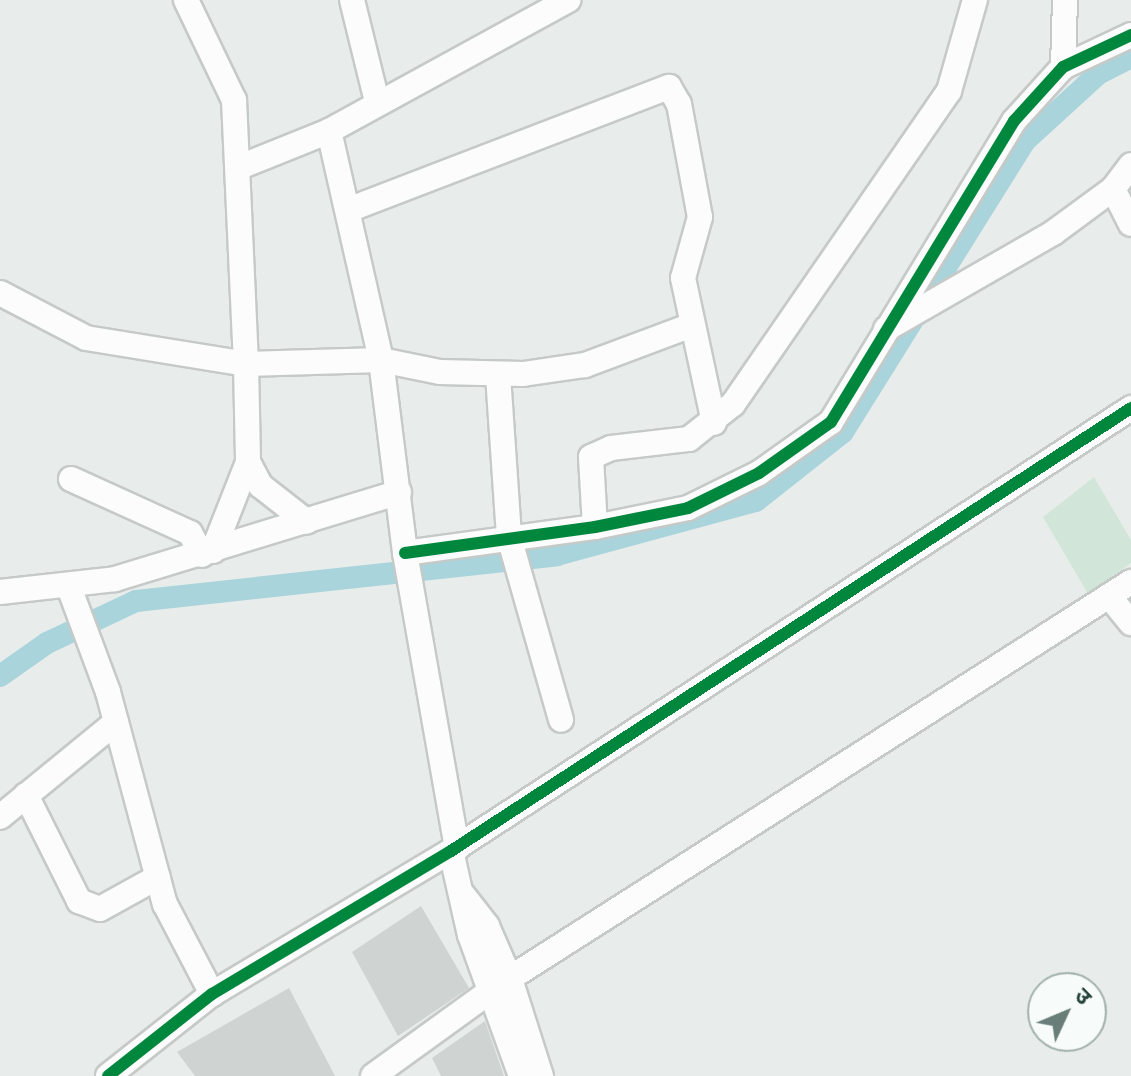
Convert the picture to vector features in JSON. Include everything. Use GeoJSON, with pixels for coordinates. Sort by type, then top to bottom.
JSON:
{"type":"FeatureCollection","features":[{"type":"Feature","properties":{"kind":"street"},"geometry":{"type":"LineString","coordinates":[[186,0],[226,74],[240,167],[248,462],[207,553]]}},
{"type":"Feature","properties":{"kind":"street"},"geometry":{"type":"LineString","coordinates":[[352,0],[377,102]]}},
{"type":"Feature","properties":{"kind":"street"},"geometry":{"type":"LineString","coordinates":[[240,167],[329,131],[568,0]]}},
{"type":"Feature","properties":{"kind":"street"},"geometry":{"type":"LineString","coordinates":[[595,527],[591,457],[611,448],[672,444],[714,423],[745,388],[949,91],[975,0]]}},
{"type":"Feature","properties":{"kind":"street"},"geometry":{"type":"LineString","coordinates":[[1063,67],[1065,0]]}},
{"type":"Feature","properties":{"kind":"street"},"geometry":{"type":"LineString","coordinates":[[405,553],[595,527],[688,508],[759,473],[844,408],[886,329],[982,166],[1063,67],[1131,35]]}},
{"type":"Feature","properties":{"kind":"street"},"geometry":{"type":"LineString","coordinates":[[348,210],[669,87],[679,104],[700,217],[683,278],[714,423]]}},
{"type":"Feature","properties":{"kind":"street"},"geometry":{"type":"LineString","coordinates":[[329,131],[381,360],[405,553],[463,895],[487,926],[521,1076]]}},
{"type":"Feature","properties":{"kind":"street"},"geometry":{"type":"LineString","coordinates":[[886,329],[979,279],[1113,189],[1131,165]]}},
{"type":"Feature","properties":{"kind":"street"},"geometry":{"type":"LineString","coordinates":[[1113,189],[1131,224]]}},
{"type":"Feature","properties":{"kind":"street"},"geometry":{"type":"LineString","coordinates":[[0,293],[86,338],[246,364],[381,360],[498,375],[585,365],[692,325]]}},
{"type":"Feature","properties":{"kind":"street"},"geometry":{"type":"LineString","coordinates":[[498,375],[509,537],[561,720]]}},
{"type":"Feature","properties":{"kind":"street"},"geometry":{"type":"LineString","coordinates":[[108,1076],[212,994],[454,850],[1131,408]]}},
{"type":"Feature","properties":{"kind":"street"},"geometry":{"type":"LineString","coordinates":[[248,462],[261,486],[307,522]]}},
{"type":"Feature","properties":{"kind":"street"},"geometry":{"type":"LineString","coordinates":[[71,479],[190,533],[207,553]]}},
{"type":"Feature","properties":{"kind":"street"},"geometry":{"type":"LineString","coordinates":[[0,592],[69,587],[207,553],[399,492]]}},
{"type":"Feature","properties":{"kind":"street"},"geometry":{"type":"LineString","coordinates":[[373,1076],[502,984],[1131,582]]}},
{"type":"Feature","properties":{"kind":"street"},"geometry":{"type":"LineString","coordinates":[[69,587],[116,722],[158,877],[212,994]]}},
{"type":"Feature","properties":{"kind":"street"},"geometry":{"type":"LineString","coordinates":[[1109,596],[1131,623]]}},
{"type":"Feature","properties":{"kind":"street"},"geometry":{"type":"LineString","coordinates":[[0,817],[116,722]]}},
{"type":"Feature","properties":{"kind":"street"},"geometry":{"type":"LineString","coordinates":[[26,795],[79,901],[100,909],[158,877]]}},
{"type":"Feature","properties":{"kind":"street"},"geometry":{"type":"LineString","coordinates":[[502,984],[541,1076]]}},
{"type":"Feature","properties":{"kind":"green space"},"geometry":{"type":"Polygon","coordinates":[[[1094,477],[1131,540],[1131,563],[1088,594],[1043,517],[1094,477]]]}},
{"type":"Feature","properties":{"kind":"building"},"geometry":{"type":"Polygon","coordinates":[[[421,906],[469,988],[398,1036],[352,952],[421,906]]]}},
{"type":"Feature","properties":{"kind":"building"},"geometry":{"type":"Polygon","coordinates":[[[289,988],[335,1076],[195,1076],[177,1052],[289,988]]]}},
{"type":"Feature","properties":{"kind":"building"},"geometry":{"type":"Polygon","coordinates":[[[485,1021],[504,1076],[441,1076],[432,1058],[485,1021]]]}},
{"type":"Feature","properties":{"kind":"waterway"},"geometry":{"type":"LineString","coordinates":[[0,676],[47,643],[136,601],[557,555],[756,501],[843,432],[1025,141],[1098,74],[1131,57]]}},
{"type":"Feature","properties":{"kind":"cycle path"},"geometry":{"type":"LineString","coordinates":[[405,553],[595,527],[688,508],[759,473],[831,422],[1014,121],[1063,67],[1131,35]]}},
{"type":"Feature","properties":{"kind":"cycle path"},"geometry":{"type":"LineString","coordinates":[[108,1076],[212,994],[451,851],[1131,408]]}}]}
